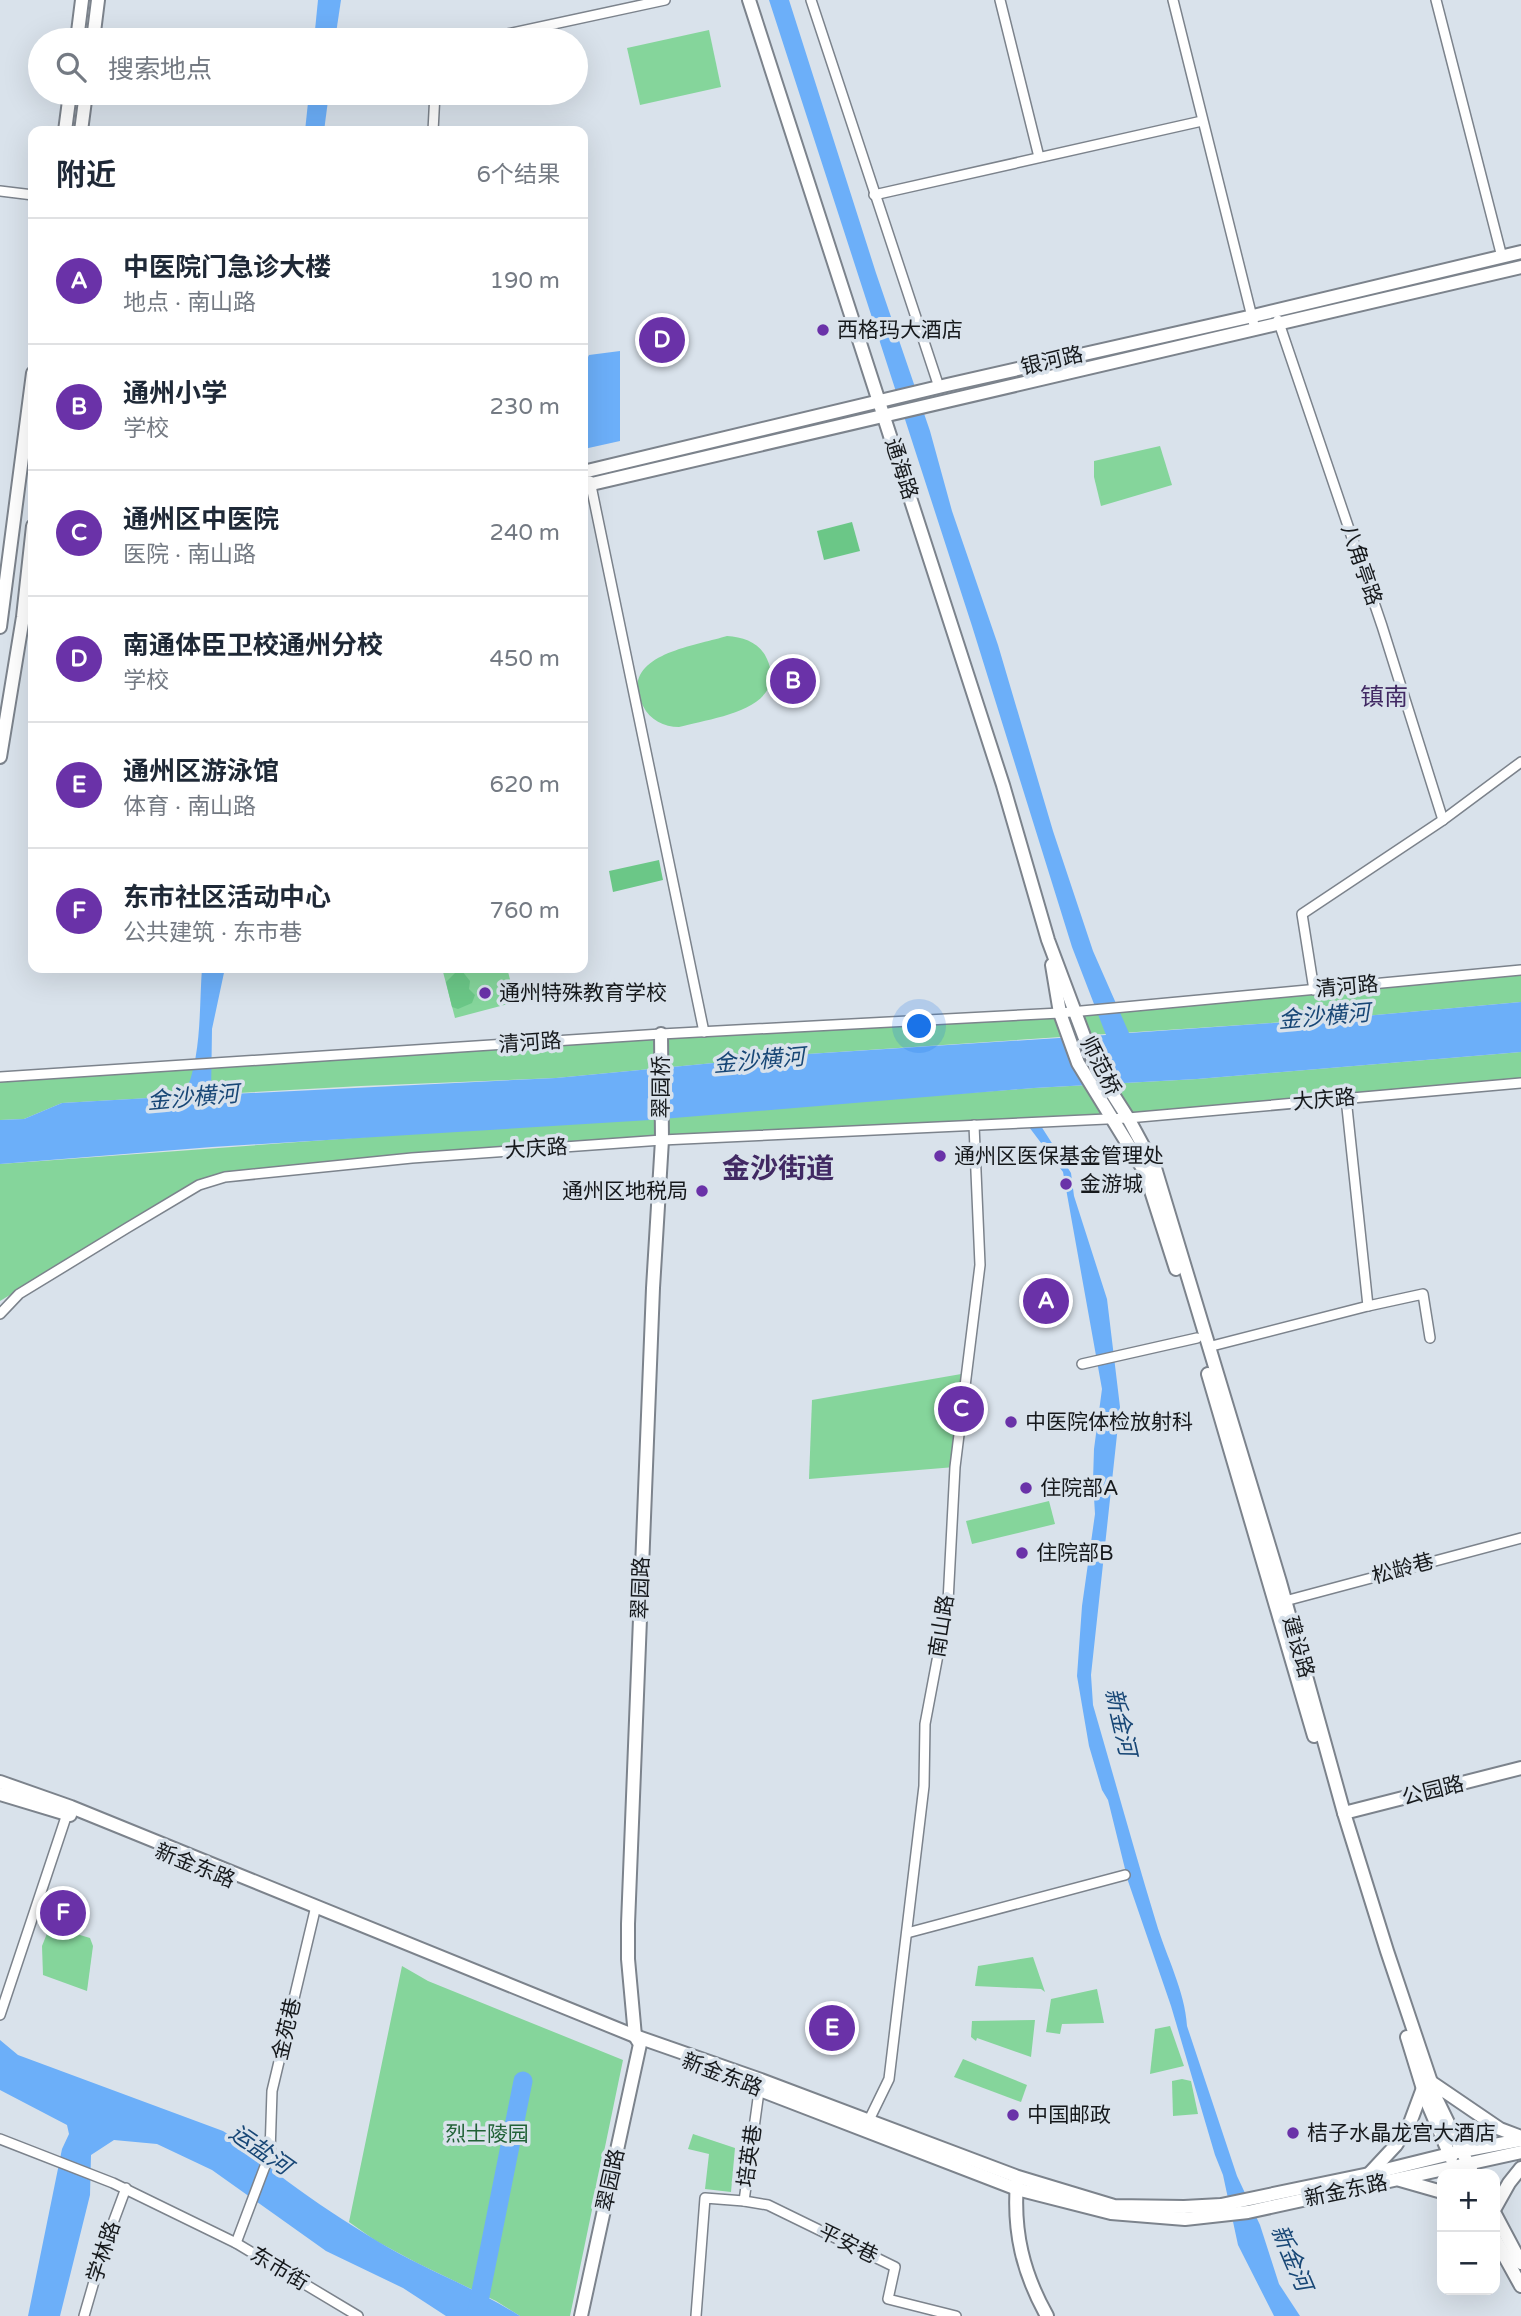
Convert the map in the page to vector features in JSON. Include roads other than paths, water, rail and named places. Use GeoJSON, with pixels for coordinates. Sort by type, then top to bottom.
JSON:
{"type":"FeatureCollection","features":[{"type":"Feature","properties":{"kind":"street"},"geometry":{"type":"LineString","coordinates":[[78,28],[82,0]]}},
{"type":"Feature","properties":{"kind":"street"},"geometry":{"type":"LineString","coordinates":[[94,28],[98,0]]}},
{"type":"Feature","properties":{"kind":"street"},"geometry":{"type":"LineString","coordinates":[[536,28],[665,0]]}},
{"type":"Feature","properties":{"kind":"street","name":"通海路"},"geometry":{"type":"LineString","coordinates":[[749,0],[1003,785],[1048,940],[1075,1012]]}},
{"type":"Feature","properties":{"kind":"street"},"geometry":{"type":"LineString","coordinates":[[811,0],[874,195],[943,386]]}},
{"type":"Feature","properties":{"kind":"street"},"geometry":{"type":"LineString","coordinates":[[1000,0],[1039,157]]}},
{"type":"Feature","properties":{"kind":"street"},"geometry":{"type":"LineString","coordinates":[[1173,0],[1254,323]]}},
{"type":"Feature","properties":{"kind":"street"},"geometry":{"type":"LineString","coordinates":[[1436,0],[1502,257]]}},
{"type":"Feature","properties":{"kind":"street"},"geometry":{"type":"LineString","coordinates":[[66,126],[68,105]]}},
{"type":"Feature","properties":{"kind":"street"},"geometry":{"type":"LineString","coordinates":[[82,126],[84,105]]}},
{"type":"Feature","properties":{"kind":"street"},"geometry":{"type":"LineString","coordinates":[[433,126],[434,105]]}},
{"type":"Feature","properties":{"kind":"street"},"geometry":{"type":"LineString","coordinates":[[874,195],[1202,121]]}},
{"type":"Feature","properties":{"kind":"street"},"geometry":{"type":"LineString","coordinates":[[0,191],[28,194]]}},
{"type":"Feature","properties":{"kind":"street","name":"银河路"},"geometry":{"type":"LineString","coordinates":[[588,478],[881,408],[950,399],[1254,323],[1521,252]]}},
{"type":"Feature","properties":{"kind":"street","name":"银河路"},"geometry":{"type":"LineString","coordinates":[[1277,317],[1521,267]]}},
{"type":"Feature","properties":{"kind":"street","name":"八角亭路"},"geometry":{"type":"LineString","coordinates":[[1277,317],[1382,626],[1443,820]]}},
{"type":"Feature","properties":{"kind":"street","name":"银河路"},"geometry":{"type":"LineString","coordinates":[[881,408],[943,386],[1254,323]]}},
{"type":"Feature","properties":{"kind":"street"},"geometry":{"type":"LineString","coordinates":[[0,757],[28,616],[0,621],[28,410]]}},
{"type":"Feature","properties":{"kind":"street"},"geometry":{"type":"LineString","coordinates":[[588,487],[704,1031]]}},
{"type":"Feature","properties":{"kind":"street"},"geometry":{"type":"LineString","coordinates":[[2,605],[28,602]]}},
{"type":"Feature","properties":{"kind":"street"},"geometry":{"type":"LineString","coordinates":[[1314,989],[1302,914],[1443,820],[1521,762]]}},
{"type":"Feature","properties":{"kind":"street","name":"通海路"},"geometry":{"type":"LineString","coordinates":[[1048,940],[1060,1013]]}},
{"type":"Feature","properties":{"kind":"street","name":"清河路"},"geometry":{"type":"LineString","coordinates":[[0,1077],[704,1031],[1075,1012],[1521,970]]}},
{"type":"Feature","properties":{"kind":"street","name":"师范桥"},"geometry":{"type":"LineString","coordinates":[[1075,1012],[1096,1068],[1128,1118]]}},
{"type":"Feature","properties":{"kind":"street","name":"师范桥"},"geometry":{"type":"LineString","coordinates":[[1060,1013],[1078,1063],[1113,1118]]}},
{"type":"Feature","properties":{"kind":"street","name":"翠园桥"},"geometry":{"type":"LineString","coordinates":[[661,1034],[662,1140]]}},
{"type":"Feature","properties":{"kind":"street","name":"大庆路"},"geometry":{"type":"LineString","coordinates":[[0,1314],[19,1294],[127,1228],[199,1185],[225,1177],[412,1158],[662,1140],[1128,1118],[1521,1083]]}},
{"type":"Feature","properties":{"kind":"street"},"geometry":{"type":"LineString","coordinates":[[1346,1098],[1368,1307]]}},
{"type":"Feature","properties":{"kind":"street","name":"建设路"},"geometry":{"type":"LineString","coordinates":[[1113,1118],[1145,1172],[1271,1584],[1338,1818],[1427,2085],[1437,2100],[1464,2169]]}},
{"type":"Feature","properties":{"kind":"street","name":"建设路"},"geometry":{"type":"LineString","coordinates":[[1128,1118],[1155,1168],[1285,1601],[1344,1813],[1427,2085]]}},
{"type":"Feature","properties":{"kind":"street","name":"南山路"},"geometry":{"type":"LineString","coordinates":[[869,2120],[889,2079],[924,1786],[925,1724],[948,1602],[954,1467],[980,1265],[974,1125]]}},
{"type":"Feature","properties":{"kind":"street","name":"翠园路"},"geometry":{"type":"LineString","coordinates":[[581,2316],[638,2040],[628,1959],[628,1912],[653,1288],[662,1140]]}},
{"type":"Feature","properties":{"kind":"street"},"geometry":{"type":"LineString","coordinates":[[1208,1347],[1423,1294],[1430,1338]]}},
{"type":"Feature","properties":{"kind":"street"},"geometry":{"type":"LineString","coordinates":[[1082,1364],[1197,1338]]}},
{"type":"Feature","properties":{"kind":"street","name":"松龄巷"},"geometry":{"type":"LineString","coordinates":[[1285,1601],[1521,1538]]}},
{"type":"Feature","properties":{"kind":"street","name":"公园路"},"geometry":{"type":"LineString","coordinates":[[1344,1813],[1521,1768]]}},
{"type":"Feature","properties":{"kind":"street","name":"新金东路"},"geometry":{"type":"LineString","coordinates":[[0,1782],[71,1807],[315,1910]]}},
{"type":"Feature","properties":{"kind":"street","name":"新金东路"},"geometry":{"type":"LineString","coordinates":[[0,1794],[67,1814],[638,2040],[1017,2183],[1111,2213],[1185,2219],[1437,2174]]}},
{"type":"Feature","properties":{"kind":"street"},"geometry":{"type":"LineString","coordinates":[[0,2015],[67,1814]]}},
{"type":"Feature","properties":{"kind":"street"},"geometry":{"type":"LineString","coordinates":[[907,1933],[1125,1875]]}},
{"type":"Feature","properties":{"kind":"street","name":"金苑巷"},"geometry":{"type":"LineString","coordinates":[[236,2243],[270,2152],[272,2091],[315,1910]]}},
{"type":"Feature","properties":{"kind":"street","name":"新金东路"},"geometry":{"type":"LineString","coordinates":[[760,2085],[869,2120],[1017,2183]]}},
{"type":"Feature","properties":{"kind":"street","name":"培英巷"},"geometry":{"type":"LineString","coordinates":[[696,2316],[705,2198],[744,2201],[760,2085]]}},
{"type":"Feature","properties":{"kind":"street"},"geometry":{"type":"LineString","coordinates":[[1369,2174],[1396,2145],[1410,2123],[1427,2085],[1500,2129],[1521,2138]]}},
{"type":"Feature","properties":{"kind":"street","name":"新金东路"},"geometry":{"type":"LineString","coordinates":[[1256,2205],[1455,2152],[1521,2138]]}},
{"type":"Feature","properties":{"kind":"street","name":"东市街"},"geometry":{"type":"LineString","coordinates":[[0,2139],[113,2183],[236,2243],[358,2316]]}},
{"type":"Feature","properties":{"kind":"street","name":"新金东路"},"geometry":{"type":"LineString","coordinates":[[1467,2169],[1521,2152]]}},
{"type":"Feature","properties":{"kind":"street"},"geometry":{"type":"LineString","coordinates":[[1500,2200],[1521,2168]]}},
{"type":"Feature","properties":{"kind":"street"},"geometry":{"type":"LineString","coordinates":[[1400,2179],[1437,2190]]}},
{"type":"Feature","properties":{"kind":"street"},"geometry":{"type":"LineString","coordinates":[[1017,2183],[1017,2237],[1035,2295],[1047,2316]]}},
{"type":"Feature","properties":{"kind":"street","name":"学林路"},"geometry":{"type":"LineString","coordinates":[[84,2316],[104,2247],[126,2189]]}},
{"type":"Feature","properties":{"kind":"street","name":"平安巷"},"geometry":{"type":"LineString","coordinates":[[744,2201],[768,2205],[895,2267],[888,2299],[956,2316]]}},
{"type":"Feature","properties":{"kind":"street"},"geometry":{"type":"LineString","coordinates":[[1500,2223],[1521,2263]]}},
{"type":"Feature","properties":{"kind":"street"},"geometry":{"type":"LineString","coordinates":[[1500,2248],[1521,2286]]}},
{"type":"Feature","properties":{"kind":"water"},"geometry":{"type":"Polygon","coordinates":[[[318,0],[341,0],[337,28],[315,28],[318,0]]]}},
{"type":"Feature","properties":{"kind":"water","name":"金沙横河"},"geometry":{"type":"Polygon","coordinates":[[[769,0],[789,0],[876,273],[930,431],[952,511],[998,645],[1053,831],[1093,951],[1129,1033],[1521,1002],[1521,1052],[650,1120],[212,1147],[0,1164],[0,1120],[24,1119],[62,1103],[184,1096],[197,1050],[202,973],[224,973],[212,1029],[211,1095],[556,1078],[808,1054],[1106,1035],[1072,947],[972,626],[769,0]]]}},
{"type":"Feature","properties":{"kind":"water"},"geometry":{"type":"Polygon","coordinates":[[[308,105],[327,105],[325,126],[306,126],[308,105]]]}},
{"type":"Feature","properties":{"kind":"water"},"geometry":{"type":"Polygon","coordinates":[[[620,351],[620,441],[588,448],[588,357],[620,351]]]}},
{"type":"Feature","properties":{"kind":"water"},"geometry":{"type":"Polygon","coordinates":[[[1041,1126],[1071,1173],[1074,1196],[1107,1299],[1120,1407],[1091,1675],[1093,1705],[1156,1922],[1179,1987],[1187,2026],[1237,2176],[1260,2225],[1279,2284],[1300,2316],[1274,2316],[1238,2245],[1223,2175],[1171,2006],[1128,1881],[1108,1800],[1102,1790],[1089,1746],[1077,1676],[1082,1606],[1095,1514],[1094,1449],[1102,1389],[1063,1172],[1029,1127],[1041,1126]]]}},
{"type":"Feature","properties":{"kind":"water"},"geometry":{"type":"Polygon","coordinates":[[[0,2040],[18,2055],[223,2131],[298,2189],[365,2234],[520,2316],[446,2316],[403,2288],[326,2251],[212,2170],[157,2144],[114,2140],[91,2155],[90,2195],[60,2316],[28,2316],[62,2149],[69,2134],[67,2125],[0,2090],[0,2040]]]}},
{"type":"Feature","properties":{"kind":"waterway"},"geometry":{"type":"LineString","coordinates":[[476,2316],[523,2081]]}},
{"type":"Feature","properties":{"kind":"place","name":"西格玛大酒店"},"geometry":{"type":"Point","coordinates":[823,330]}},
{"type":"Feature","properties":{"kind":"place","name":"南通体臣卫校通州分校"},"geometry":{"type":"Point","coordinates":[662,340]}},
{"type":"Feature","properties":{"kind":"place","name":"通州小学"},"geometry":{"type":"Point","coordinates":[793,681]}},
{"type":"Feature","properties":{"kind":"place","name":"通州特殊教育学校"},"geometry":{"type":"Point","coordinates":[485,993]}},
{"type":"Feature","properties":{"kind":"place","name":"通州区医保基金管理处"},"geometry":{"type":"Point","coordinates":[940,1156]}},
{"type":"Feature","properties":{"kind":"place","name":"金游城"},"geometry":{"type":"Point","coordinates":[1066,1184]}},
{"type":"Feature","properties":{"kind":"place","name":"通州区地税局"},"geometry":{"type":"Point","coordinates":[702,1191]}},
{"type":"Feature","properties":{"kind":"place","name":"中医院门急诊大楼"},"geometry":{"type":"Point","coordinates":[1046,1301]}},
{"type":"Feature","properties":{"kind":"place","name":"通州区中医院"},"geometry":{"type":"Point","coordinates":[961,1409]}},
{"type":"Feature","properties":{"kind":"place","name":"中医院体检放射科"},"geometry":{"type":"Point","coordinates":[1011,1422]}},
{"type":"Feature","properties":{"kind":"place","name":"住院部A"},"geometry":{"type":"Point","coordinates":[1026,1488]}},
{"type":"Feature","properties":{"kind":"place","name":"住院部B"},"geometry":{"type":"Point","coordinates":[1022,1553]}},
{"type":"Feature","properties":{"kind":"place","name":"东市社区活动中心"},"geometry":{"type":"Point","coordinates":[63,1913]}},
{"type":"Feature","properties":{"kind":"place","name":"通州区游泳馆"},"geometry":{"type":"Point","coordinates":[832,2028]}},
{"type":"Feature","properties":{"kind":"place","name":"中国邮政"},"geometry":{"type":"Point","coordinates":[1013,2115]}},
{"type":"Feature","properties":{"kind":"place","name":"桔子水晶龙宫大酒店"},"geometry":{"type":"Point","coordinates":[1293,2133]}},
{"type":"Feature","properties":{"kind":"district","name":"镇南"},"geometry":{"type":"Point","coordinates":[1384,697]}},
{"type":"Feature","properties":{"kind":"district","name":"金沙街道"},"geometry":{"type":"Point","coordinates":[778,1169]}},
{"type":"Feature","properties":{"kind":"water label","name":"新金河"},"geometry":{"type":"Point","coordinates":[1120,1722]}},
{"type":"Feature","properties":{"kind":"water label","name":"运盐河"},"geometry":{"type":"Point","coordinates":[260,2150]}},
{"type":"Feature","properties":{"kind":"water label","name":"新金河"},"geometry":{"type":"Point","coordinates":[1291,2258]}},
{"type":"Feature","properties":{"kind":"park label","name":"烈士陵园"},"geometry":{"type":"Point","coordinates":[487,2134]}}]}
